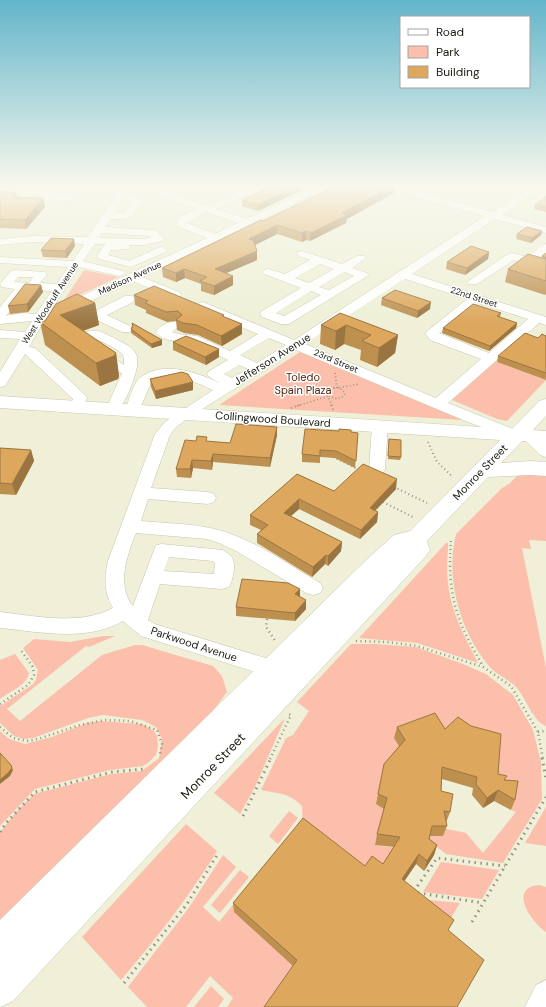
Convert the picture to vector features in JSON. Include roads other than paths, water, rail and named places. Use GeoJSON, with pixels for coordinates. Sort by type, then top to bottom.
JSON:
{"type":"FeatureCollection","features":[{"type":"Feature","properties":{"kind":"main road","name":"Collingwood Boulevard"},"geometry":{"type":"LineString","coordinates":[[0,402],[531,436]]}},
{"type":"Feature","properties":{"kind":"main road","name":"Monroe Street"},"geometry":{"type":"LineString","coordinates":[[0,945],[283,664],[402,541],[407,539],[414,528],[482,471],[531,436],[546,405]]}},
{"type":"Feature","properties":{"kind":"main road"},"geometry":{"type":"LineString","coordinates":[[482,471],[531,468],[546,470]]}},
{"type":"Feature","properties":{"kind":"main road","name":"Monroe Street"},"geometry":{"type":"LineString","coordinates":[[0,988],[283,664]]}},
{"type":"Feature","properties":{"kind":"street","name":"West Woodruff Avenue"},"geometry":{"type":"LineString","coordinates":[[0,383],[39,319],[97,231]]}},
{"type":"Feature","properties":{"kind":"street"},"geometry":{"type":"LineString","coordinates":[[125,231],[153,232],[171,249]]}},
{"type":"Feature","properties":{"kind":"street"},"geometry":{"type":"LineString","coordinates":[[198,231],[216,238]]}},
{"type":"Feature","properties":{"kind":"street","name":"Madison Avenue"},"geometry":{"type":"LineString","coordinates":[[39,319],[107,289],[137,278],[171,249],[189,251],[231,231]]}},
{"type":"Feature","properties":{"kind":"street","name":"Jefferson Avenue"},"geometry":{"type":"LineString","coordinates":[[131,617],[117,598],[114,587],[114,575],[163,434],[170,426],[186,413],[295,345],[469,231]]}},
{"type":"Feature","properties":{"kind":"street"},"geometry":{"type":"LineString","coordinates":[[0,242],[32,239],[144,242],[159,239]]}},
{"type":"Feature","properties":{"kind":"street"},"geometry":{"type":"LineString","coordinates":[[146,246],[171,249],[131,264],[112,260],[137,248],[146,246]]}},
{"type":"Feature","properties":{"kind":"street"},"geometry":{"type":"LineString","coordinates":[[530,261],[546,247]]}},
{"type":"Feature","properties":{"kind":"street"},"geometry":{"type":"LineString","coordinates":[[302,254],[319,260],[343,268],[363,275],[285,321],[266,314],[310,287],[343,268],[361,258]]}},
{"type":"Feature","properties":{"kind":"street"},"geometry":{"type":"LineString","coordinates":[[473,282],[512,256],[530,261]]}},
{"type":"Feature","properties":{"kind":"street","name":"23rd Street"},"geometry":{"type":"LineString","coordinates":[[0,260],[76,263],[137,278],[202,311],[268,333],[438,404],[531,436]]}},
{"type":"Feature","properties":{"kind":"street"},"geometry":{"type":"LineString","coordinates":[[285,279],[319,260]]}},
{"type":"Feature","properties":{"kind":"street"},"geometry":{"type":"LineString","coordinates":[[530,261],[528,263],[546,270]]}},
{"type":"Feature","properties":{"kind":"street"},"geometry":{"type":"LineString","coordinates":[[268,272],[330,295]]}},
{"type":"Feature","properties":{"kind":"street"},"geometry":{"type":"LineString","coordinates":[[0,313],[2,313],[27,286],[41,274],[15,273],[3,288]]}},
{"type":"Feature","properties":{"kind":"street","name":"22nd Street"},"geometry":{"type":"LineString","coordinates":[[402,274],[541,320]]}},
{"type":"Feature","properties":{"kind":"street"},"geometry":{"type":"LineString","coordinates":[[120,295],[137,278]]}},
{"type":"Feature","properties":{"kind":"street"},"geometry":{"type":"LineString","coordinates":[[3,288],[27,286],[59,288]]}},
{"type":"Feature","properties":{"kind":"street"},"geometry":{"type":"LineString","coordinates":[[98,315],[129,298],[107,289]]}},
{"type":"Feature","properties":{"kind":"street"},"geometry":{"type":"LineString","coordinates":[[476,298],[431,333],[435,337],[490,358]]}},
{"type":"Feature","properties":{"kind":"street"},"geometry":{"type":"LineString","coordinates":[[74,304],[126,329]]}},
{"type":"Feature","properties":{"kind":"street"},"geometry":{"type":"LineString","coordinates":[[0,320],[23,317],[39,319]]}},
{"type":"Feature","properties":{"kind":"street"},"geometry":{"type":"LineString","coordinates":[[438,404],[490,358],[541,320]]}},
{"type":"Feature","properties":{"kind":"street"},"geometry":{"type":"LineString","coordinates":[[175,325],[162,332],[176,338],[192,339],[236,356],[258,368]]}},
{"type":"Feature","properties":{"kind":"street"},"geometry":{"type":"LineString","coordinates":[[228,387],[214,374],[268,333]]}},
{"type":"Feature","properties":{"kind":"street"},"geometry":{"type":"LineString","coordinates":[[0,334],[29,336]]}},
{"type":"Feature","properties":{"kind":"street"},"geometry":{"type":"LineString","coordinates":[[21,349],[30,351],[80,398],[77,407]]}},
{"type":"Feature","properties":{"kind":"street"},"geometry":{"type":"LineString","coordinates":[[113,409],[130,371]]}},
{"type":"Feature","properties":{"kind":"street"},"geometry":{"type":"LineString","coordinates":[[133,410],[145,380],[170,372],[180,372],[228,387]]}},
{"type":"Feature","properties":{"kind":"street"},"geometry":{"type":"LineString","coordinates":[[377,469],[380,426]]}},
{"type":"Feature","properties":{"kind":"street"},"geometry":{"type":"LineString","coordinates":[[531,436],[546,452]]}},
{"type":"Feature","properties":{"kind":"street"},"geometry":{"type":"LineString","coordinates":[[142,493],[208,498]]}},
{"type":"Feature","properties":{"kind":"street"},"geometry":{"type":"LineString","coordinates":[[130,526],[207,533],[225,538],[242,546],[313,588]]}},
{"type":"Feature","properties":{"kind":"street"},"geometry":{"type":"LineString","coordinates":[[0,620],[76,625],[96,623],[116,617],[131,617],[153,577]]}},
{"type":"Feature","properties":{"kind":"street","name":"Parkwood Avenue"},"geometry":{"type":"LineString","coordinates":[[131,617],[160,635],[283,664]]}},
{"type":"Feature","properties":{"kind":"street"},"geometry":{"type":"LineString","coordinates":[[540,1007],[546,995]]}},
{"type":"Feature","properties":{"kind":"park label","name":"Toledo Spain Plaza"},"geometry":{"type":"Point","coordinates":[303,383]}}]}
